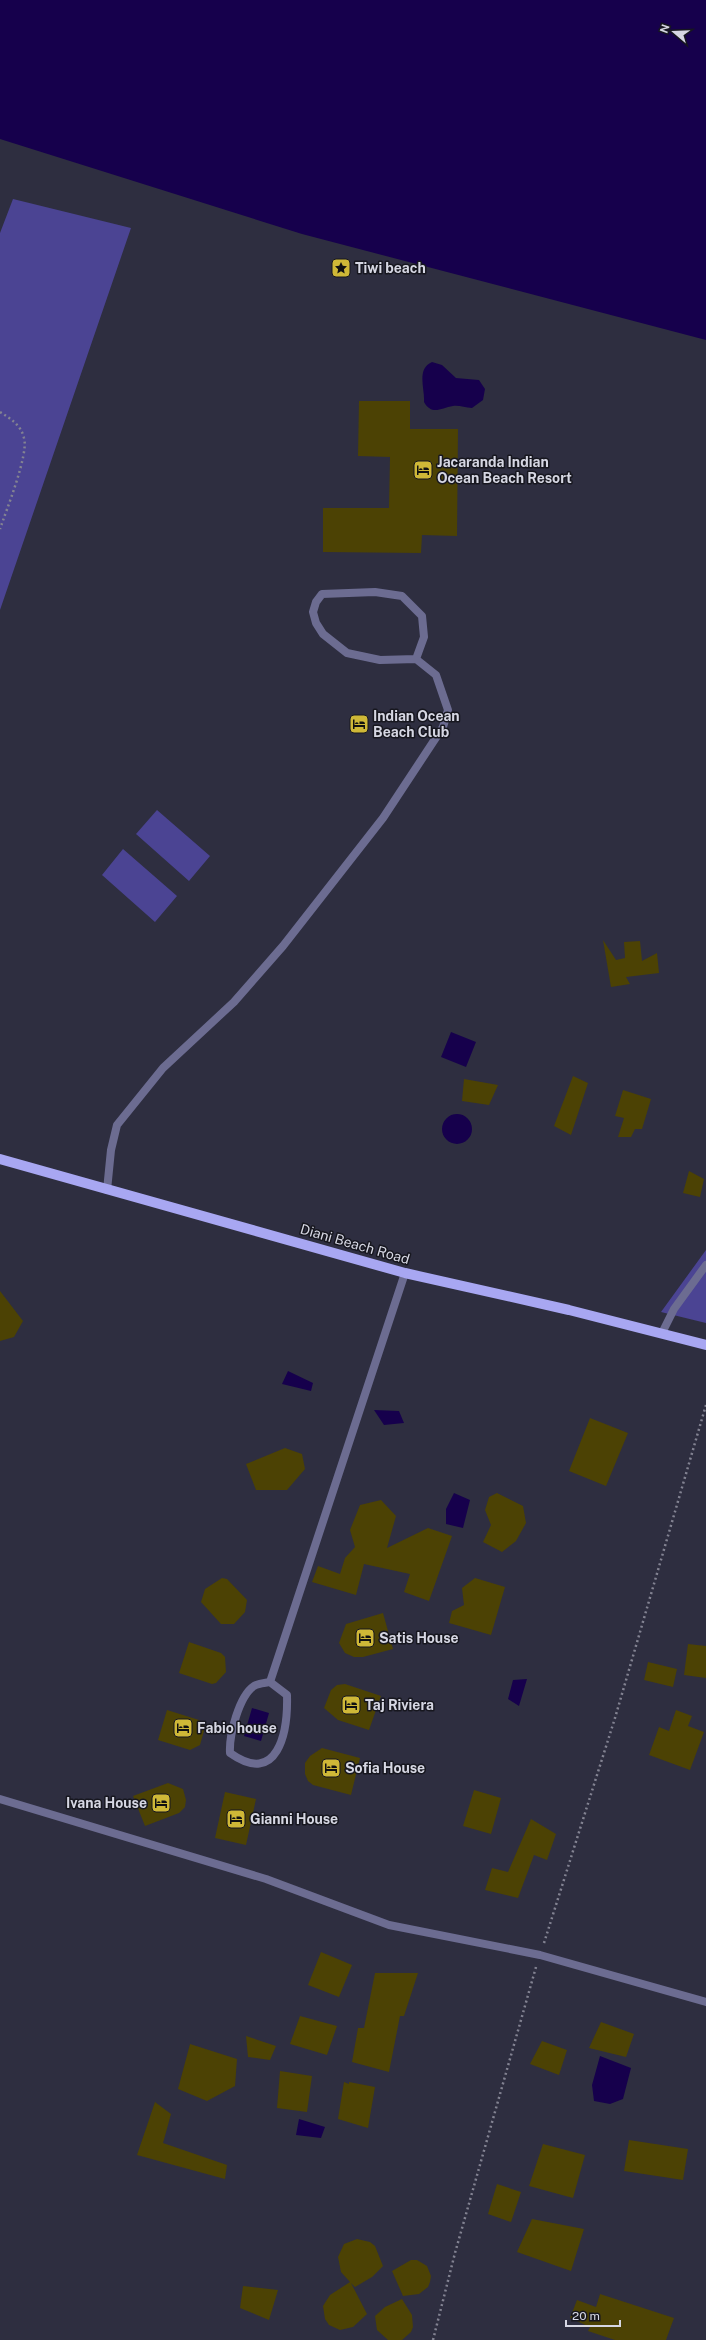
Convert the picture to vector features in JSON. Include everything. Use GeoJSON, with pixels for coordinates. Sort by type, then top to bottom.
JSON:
{"type":"FeatureCollection","features":[{"type":"Feature","properties":{"kind":"main road","name":"Diani Beach Road"},"geometry":{"type":"LineString","coordinates":[[0,1159],[405,1273],[662,1333],[706,1345]]}},
{"type":"Feature","properties":{"kind":"street"},"geometry":{"type":"LineString","coordinates":[[106,1190],[111,1150],[117,1125],[163,1068],[234,1002],[283,946],[383,818],[443,727],[448,710],[436,675],[416,659],[380,660],[347,653],[324,634],[316,623],[313,612],[316,602],[322,594],[375,592],[402,596],[422,616],[424,637],[416,659]]}},
{"type":"Feature","properties":{"kind":"street"},"geometry":{"type":"LineString","coordinates":[[662,1333],[674,1309],[706,1265]]}},
{"type":"Feature","properties":{"kind":"street"},"geometry":{"type":"LineString","coordinates":[[270,1682],[405,1273]]}},
{"type":"Feature","properties":{"kind":"street"},"geometry":{"type":"LineString","coordinates":[[270,1682],[287,1695],[288,1713],[284,1734],[274,1755],[267,1762],[261,1765],[242,1761],[230,1753],[230,1743],[237,1713],[246,1694],[255,1685],[270,1682]]}},
{"type":"Feature","properties":{"kind":"street"},"geometry":{"type":"LineString","coordinates":[[0,1799],[266,1880],[389,1925],[540,1955],[706,2002]]}},
{"type":"Feature","properties":{"kind":"path"},"geometry":{"type":"LineString","coordinates":[[0,412],[16,423],[25,438],[24,456],[0,529]]}},
{"type":"Feature","properties":{"kind":"path"},"geometry":{"type":"LineString","coordinates":[[433,2340],[455,2253],[540,1955],[615,1718],[706,1404]]}},
{"type":"Feature","properties":{"kind":"shaded area"},"geometry":{"type":"Polygon","coordinates":[[[0,0],[706,0],[706,340],[302,234],[0,139],[0,0]]]}},
{"type":"Feature","properties":{"kind":"shaded area"},"geometry":{"type":"Polygon","coordinates":[[[13,199],[131,228],[0,610],[0,233],[13,199]]]}},
{"type":"Feature","properties":{"kind":"shaded area"},"geometry":{"type":"Polygon","coordinates":[[[432,362],[442,365],[456,378],[479,380],[485,389],[483,400],[472,408],[455,406],[437,410],[430,409],[424,402],[422,380],[424,369],[432,362]]]}},
{"type":"Feature","properties":{"kind":"shaded area"},"geometry":{"type":"Polygon","coordinates":[[[157,810],[210,856],[189,881],[136,834],[157,810]]]}},
{"type":"Feature","properties":{"kind":"shaded area"},"geometry":{"type":"Polygon","coordinates":[[[123,849],[177,896],[155,922],[102,875],[123,849]]]}},
{"type":"Feature","properties":{"kind":"shaded area"},"geometry":{"type":"Polygon","coordinates":[[[451,1032],[476,1042],[466,1067],[441,1057],[451,1032]]]}},
{"type":"Feature","properties":{"kind":"shaded area"},"geometry":{"type":"Polygon","coordinates":[[[457,1114],[468,1118],[472,1129],[468,1140],[457,1144],[446,1140],[442,1129],[446,1118],[457,1114]]]}},
{"type":"Feature","properties":{"kind":"shaded area"},"geometry":{"type":"Polygon","coordinates":[[[706,1250],[706,1323],[661,1312],[706,1250]]]}},
{"type":"Feature","properties":{"kind":"shaded area"},"geometry":{"type":"Polygon","coordinates":[[[288,1371],[313,1383],[311,1391],[282,1384],[288,1371]]]}},
{"type":"Feature","properties":{"kind":"shaded area"},"geometry":{"type":"Polygon","coordinates":[[[374,1410],[399,1411],[404,1423],[384,1425],[374,1410]]]}},
{"type":"Feature","properties":{"kind":"shaded area"},"geometry":{"type":"Polygon","coordinates":[[[454,1493],[470,1500],[463,1528],[446,1524],[446,1509],[454,1493]]]}},
{"type":"Feature","properties":{"kind":"shaded area"},"geometry":{"type":"Polygon","coordinates":[[[527,1679],[519,1706],[508,1699],[513,1680],[527,1679]]]}},
{"type":"Feature","properties":{"kind":"shaded area"},"geometry":{"type":"Polygon","coordinates":[[[252,1708],[269,1713],[261,1741],[244,1736],[252,1708]]]}},
{"type":"Feature","properties":{"kind":"shaded area"},"geometry":{"type":"Polygon","coordinates":[[[600,2056],[631,2068],[623,2099],[610,2104],[594,2101],[592,2085],[600,2056]]]}},
{"type":"Feature","properties":{"kind":"shaded area"},"geometry":{"type":"Polygon","coordinates":[[[299,2119],[325,2127],[321,2138],[296,2135],[299,2119]]]}},
{"type":"Feature","properties":{"kind":"building","name":"Jacaranda Indian Ocean Beach Resort"},"geometry":{"type":"Polygon","coordinates":[[[359,401],[410,401],[410,429],[458,429],[457,536],[422,535],[421,553],[323,552],[323,508],[389,508],[390,457],[358,456],[359,401]]]}},
{"type":"Feature","properties":{"kind":"building"},"geometry":{"type":"Polygon","coordinates":[[[603,940],[616,960],[625,958],[624,942],[640,941],[642,961],[657,953],[659,973],[626,977],[630,984],[611,987],[603,940]]]}},
{"type":"Feature","properties":{"kind":"building"},"geometry":{"type":"Polygon","coordinates":[[[573,1076],[588,1083],[571,1135],[554,1126],[573,1076]]]}},
{"type":"Feature","properties":{"kind":"building"},"geometry":{"type":"Polygon","coordinates":[[[464,1079],[498,1085],[489,1105],[462,1101],[464,1079]]]}},
{"type":"Feature","properties":{"kind":"building"},"geometry":{"type":"Polygon","coordinates":[[[623,1090],[651,1099],[642,1129],[635,1129],[631,1137],[618,1137],[624,1118],[615,1116],[623,1090]]]}},
{"type":"Feature","properties":{"kind":"building"},"geometry":{"type":"Polygon","coordinates":[[[689,1171],[704,1179],[700,1197],[683,1193],[689,1171]]]}},
{"type":"Feature","properties":{"kind":"building"},"geometry":{"type":"Polygon","coordinates":[[[0,1291],[23,1321],[14,1337],[0,1341],[0,1291]]]}},
{"type":"Feature","properties":{"kind":"building"},"geometry":{"type":"Polygon","coordinates":[[[590,1418],[628,1433],[606,1486],[569,1471],[590,1418]]]}},
{"type":"Feature","properties":{"kind":"building"},"geometry":{"type":"Polygon","coordinates":[[[285,1448],[302,1454],[305,1469],[287,1490],[256,1490],[246,1464],[285,1448]]]}},
{"type":"Feature","properties":{"kind":"building"},"geometry":{"type":"Polygon","coordinates":[[[497,1493],[523,1506],[526,1523],[516,1541],[502,1552],[483,1542],[491,1525],[485,1510],[489,1497],[497,1493]]]}},
{"type":"Feature","properties":{"kind":"building"},"geometry":{"type":"Polygon","coordinates":[[[381,1500],[396,1516],[387,1548],[428,1528],[452,1536],[429,1601],[404,1592],[410,1574],[364,1564],[356,1595],[312,1582],[318,1566],[340,1574],[345,1558],[355,1547],[350,1530],[360,1505],[381,1500]]]}},
{"type":"Feature","properties":{"kind":"building"},"geometry":{"type":"Polygon","coordinates":[[[222,1578],[227,1579],[247,1600],[245,1612],[234,1624],[221,1624],[201,1602],[205,1589],[222,1578]]]}},
{"type":"Feature","properties":{"kind":"building"},"geometry":{"type":"Polygon","coordinates":[[[475,1578],[505,1587],[491,1635],[449,1623],[452,1611],[464,1605],[462,1588],[475,1578]]]}},
{"type":"Feature","properties":{"kind":"building","name":"Satis House"},"geometry":{"type":"Polygon","coordinates":[[[383,1613],[393,1649],[363,1657],[354,1657],[345,1653],[339,1643],[346,1624],[383,1613]]]}},
{"type":"Feature","properties":{"kind":"building"},"geometry":{"type":"Polygon","coordinates":[[[189,1642],[221,1653],[225,1657],[226,1672],[216,1683],[212,1684],[179,1673],[189,1642]]]}},
{"type":"Feature","properties":{"kind":"building"},"geometry":{"type":"Polygon","coordinates":[[[688,1644],[706,1646],[706,1678],[684,1675],[688,1644]]]}},
{"type":"Feature","properties":{"kind":"building"},"geometry":{"type":"Polygon","coordinates":[[[648,1662],[677,1669],[673,1687],[644,1680],[648,1662]]]}},
{"type":"Feature","properties":{"kind":"building","name":"Taj Riviera"},"geometry":{"type":"Polygon","coordinates":[[[345,1684],[381,1696],[369,1730],[338,1720],[324,1708],[331,1690],[337,1685],[345,1684]]]}},
{"type":"Feature","properties":{"kind":"building","name":"Fabio house"},"geometry":{"type":"Polygon","coordinates":[[[167,1710],[199,1720],[204,1725],[200,1745],[190,1750],[158,1740],[167,1710]]]}},
{"type":"Feature","properties":{"kind":"building"},"geometry":{"type":"Polygon","coordinates":[[[676,1710],[692,1716],[688,1726],[704,1732],[690,1770],[649,1755],[659,1727],[669,1731],[676,1710]]]}},
{"type":"Feature","properties":{"kind":"building","name":"Sofia House"},"geometry":{"type":"Polygon","coordinates":[[[322,1748],[360,1758],[351,1795],[313,1785],[308,1781],[305,1774],[305,1763],[310,1756],[322,1748]]]}},
{"type":"Feature","properties":{"kind":"building","name":"Ivana House"},"geometry":{"type":"Polygon","coordinates":[[[168,1783],[183,1789],[186,1800],[185,1807],[179,1813],[145,1826],[133,1796],[168,1783]]]}},
{"type":"Feature","properties":{"kind":"building"},"geometry":{"type":"Polygon","coordinates":[[[474,1790],[501,1798],[491,1834],[463,1826],[474,1790]]]}},
{"type":"Feature","properties":{"kind":"building","name":"Gianni House"},"geometry":{"type":"Polygon","coordinates":[[[225,1792],[256,1799],[246,1845],[215,1838],[225,1792]]]}},
{"type":"Feature","properties":{"kind":"building"},"geometry":{"type":"Polygon","coordinates":[[[531,1819],[556,1834],[547,1860],[534,1855],[518,1898],[485,1890],[492,1868],[508,1872],[531,1819]]]}},
{"type":"Feature","properties":{"kind":"building"},"geometry":{"type":"Polygon","coordinates":[[[321,1952],[352,1965],[339,1997],[308,1985],[321,1952]]]}},
{"type":"Feature","properties":{"kind":"building"},"geometry":{"type":"Polygon","coordinates":[[[375,1973],[418,1973],[404,2016],[400,2016],[389,2072],[352,2062],[358,2028],[364,2028],[375,1973]]]}},
{"type":"Feature","properties":{"kind":"building"},"geometry":{"type":"Polygon","coordinates":[[[300,2016],[337,2026],[327,2055],[290,2044],[300,2016]]]}},
{"type":"Feature","properties":{"kind":"building"},"geometry":{"type":"Polygon","coordinates":[[[601,2022],[634,2034],[626,2057],[589,2048],[601,2022]]]}},
{"type":"Feature","properties":{"kind":"building"},"geometry":{"type":"Polygon","coordinates":[[[246,2036],[276,2046],[270,2060],[248,2057],[246,2036]]]}},
{"type":"Feature","properties":{"kind":"building"},"geometry":{"type":"Polygon","coordinates":[[[542,2041],[567,2050],[559,2075],[530,2064],[542,2041]]]}},
{"type":"Feature","properties":{"kind":"building"},"geometry":{"type":"Polygon","coordinates":[[[190,2044],[237,2059],[235,2086],[207,2101],[178,2089],[190,2044]]]}},
{"type":"Feature","properties":{"kind":"building"},"geometry":{"type":"Polygon","coordinates":[[[280,2071],[312,2076],[307,2112],[277,2108],[280,2071]]]}},
{"type":"Feature","properties":{"kind":"building"},"geometry":{"type":"Polygon","coordinates":[[[344,2082],[375,2087],[368,2128],[338,2119],[344,2082]]]}},
{"type":"Feature","properties":{"kind":"building"},"geometry":{"type":"Polygon","coordinates":[[[155,2102],[171,2114],[163,2143],[227,2165],[225,2179],[137,2155],[155,2102]]]}},
{"type":"Feature","properties":{"kind":"building"},"geometry":{"type":"Polygon","coordinates":[[[629,2140],[688,2149],[683,2180],[624,2171],[629,2140]]]}},
{"type":"Feature","properties":{"kind":"building"},"geometry":{"type":"Polygon","coordinates":[[[543,2144],[585,2155],[573,2198],[529,2186],[543,2144]]]}},
{"type":"Feature","properties":{"kind":"building"},"geometry":{"type":"Polygon","coordinates":[[[497,2184],[521,2192],[511,2222],[488,2214],[497,2184]]]}},
{"type":"Feature","properties":{"kind":"building"},"geometry":{"type":"Polygon","coordinates":[[[532,2219],[584,2229],[571,2271],[517,2252],[532,2219]]]}},
{"type":"Feature","properties":{"kind":"building"},"geometry":{"type":"Polygon","coordinates":[[[357,2239],[370,2242],[375,2246],[383,2266],[372,2277],[355,2287],[351,2283],[367,2314],[353,2327],[340,2330],[329,2325],[325,2319],[323,2306],[330,2295],[350,2282],[341,2272],[338,2257],[344,2244],[357,2239]]]}},
{"type":"Feature","properties":{"kind":"building"},"geometry":{"type":"Polygon","coordinates":[[[411,2260],[417,2260],[427,2266],[431,2276],[430,2282],[428,2287],[419,2294],[403,2296],[392,2271],[411,2260]]]}},
{"type":"Feature","properties":{"kind":"building"},"geometry":{"type":"Polygon","coordinates":[[[243,2286],[278,2290],[269,2320],[240,2308],[243,2286]]]}},
{"type":"Feature","properties":{"kind":"building"},"geometry":{"type":"Polygon","coordinates":[[[600,2294],[674,2318],[666,2340],[615,2340],[588,2331],[590,2327],[570,2318],[577,2300],[596,2307],[600,2294]]]}},
{"type":"Feature","properties":{"kind":"building"},"geometry":{"type":"Polygon","coordinates":[[[402,2299],[412,2315],[413,2327],[411,2332],[402,2340],[388,2340],[377,2330],[375,2316],[385,2307],[402,2299]]]}},
{"type":"Feature","properties":{"kind":"place","name":"Tiwi beach"},"geometry":{"type":"Point","coordinates":[341,268]}},
{"type":"Feature","properties":{"kind":"place","name":"Jacaranda Indian Ocean Beach Resort"},"geometry":{"type":"Point","coordinates":[423,470]}},
{"type":"Feature","properties":{"kind":"place","name":"Indian Ocean Beach Club"},"geometry":{"type":"Point","coordinates":[359,724]}},
{"type":"Feature","properties":{"kind":"place","name":"Satis House"},"geometry":{"type":"Point","coordinates":[365,1638]}},
{"type":"Feature","properties":{"kind":"place","name":"Taj Riviera"},"geometry":{"type":"Point","coordinates":[351,1705]}},
{"type":"Feature","properties":{"kind":"place","name":"Fabio house"},"geometry":{"type":"Point","coordinates":[183,1728]}},
{"type":"Feature","properties":{"kind":"place","name":"Sofia House"},"geometry":{"type":"Point","coordinates":[331,1768]}},
{"type":"Feature","properties":{"kind":"place","name":"Ivana House"},"geometry":{"type":"Point","coordinates":[161,1803]}},
{"type":"Feature","properties":{"kind":"place","name":"Gianni House"},"geometry":{"type":"Point","coordinates":[236,1819]}}]}
